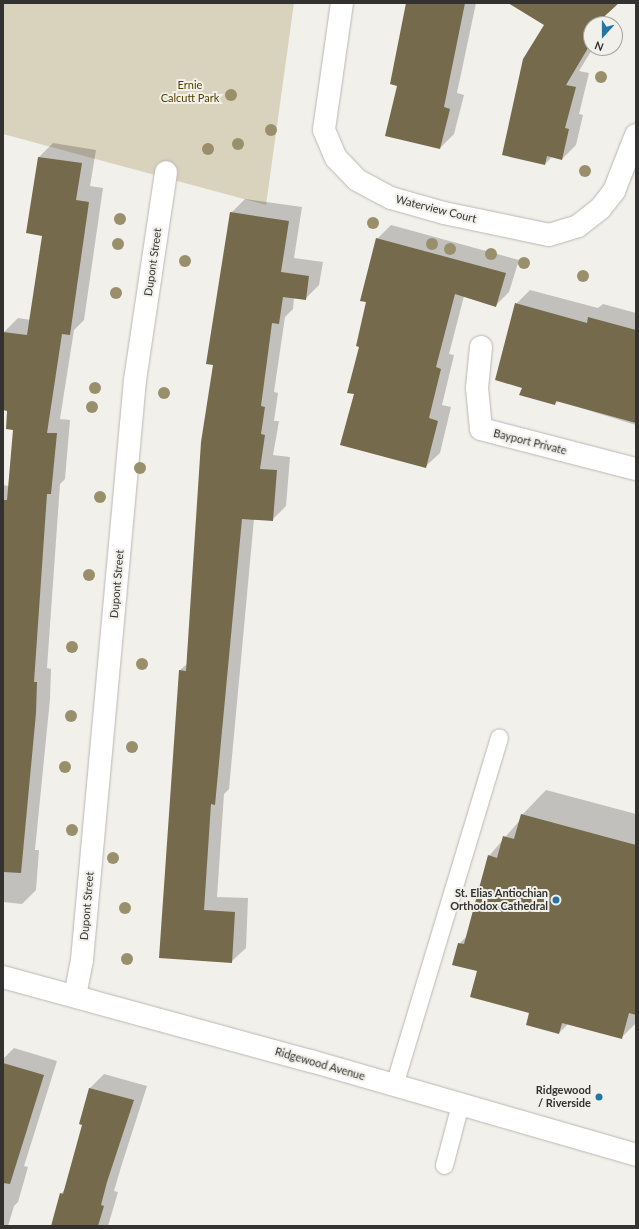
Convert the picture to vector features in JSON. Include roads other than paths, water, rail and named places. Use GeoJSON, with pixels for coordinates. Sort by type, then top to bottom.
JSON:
{"type":"FeatureCollection","features":[{"type":"Feature","properties":{"kind":"street","name":"Waterview Court"},"geometry":{"type":"LineString","coordinates":[[342,3],[324,130],[336,158],[352,174],[392,198],[444,213],[549,235],[578,226],[600,209],[614,191],[635,139]]}},
{"type":"Feature","properties":{"kind":"street","name":"Dupont Street"},"geometry":{"type":"LineString","coordinates":[[75,996],[82,960],[135,380],[166,172]]}},
{"type":"Feature","properties":{"kind":"street","name":"Bayport Private"},"geometry":{"type":"LineString","coordinates":[[480,347],[477,388],[481,429],[636,468]]}},
{"type":"Feature","properties":{"kind":"street","name":"Ridgewood Avenue"},"geometry":{"type":"LineString","coordinates":[[3,978],[75,996],[394,1085],[636,1155]]}},
{"type":"Feature","properties":{"kind":"lane"},"geometry":{"type":"LineString","coordinates":[[394,1085],[499,738]]}},
{"type":"Feature","properties":{"kind":"lane"},"geometry":{"type":"LineString","coordinates":[[444,1165],[460,1104]]}},
{"type":"Feature","properties":{"kind":"place","name":"St. Elias Antiochian Orthodox Cathedral"},"geometry":{"type":"Point","coordinates":[556,900]}},
{"type":"Feature","properties":{"kind":"place","name":"Ridgewood / Riverside"},"geometry":{"type":"Point","coordinates":[599,1097]}},
{"type":"Feature","properties":{"kind":"park label","name":"Ernie Calcutt Park"},"geometry":{"type":"Point","coordinates":[190,92]}}]}
